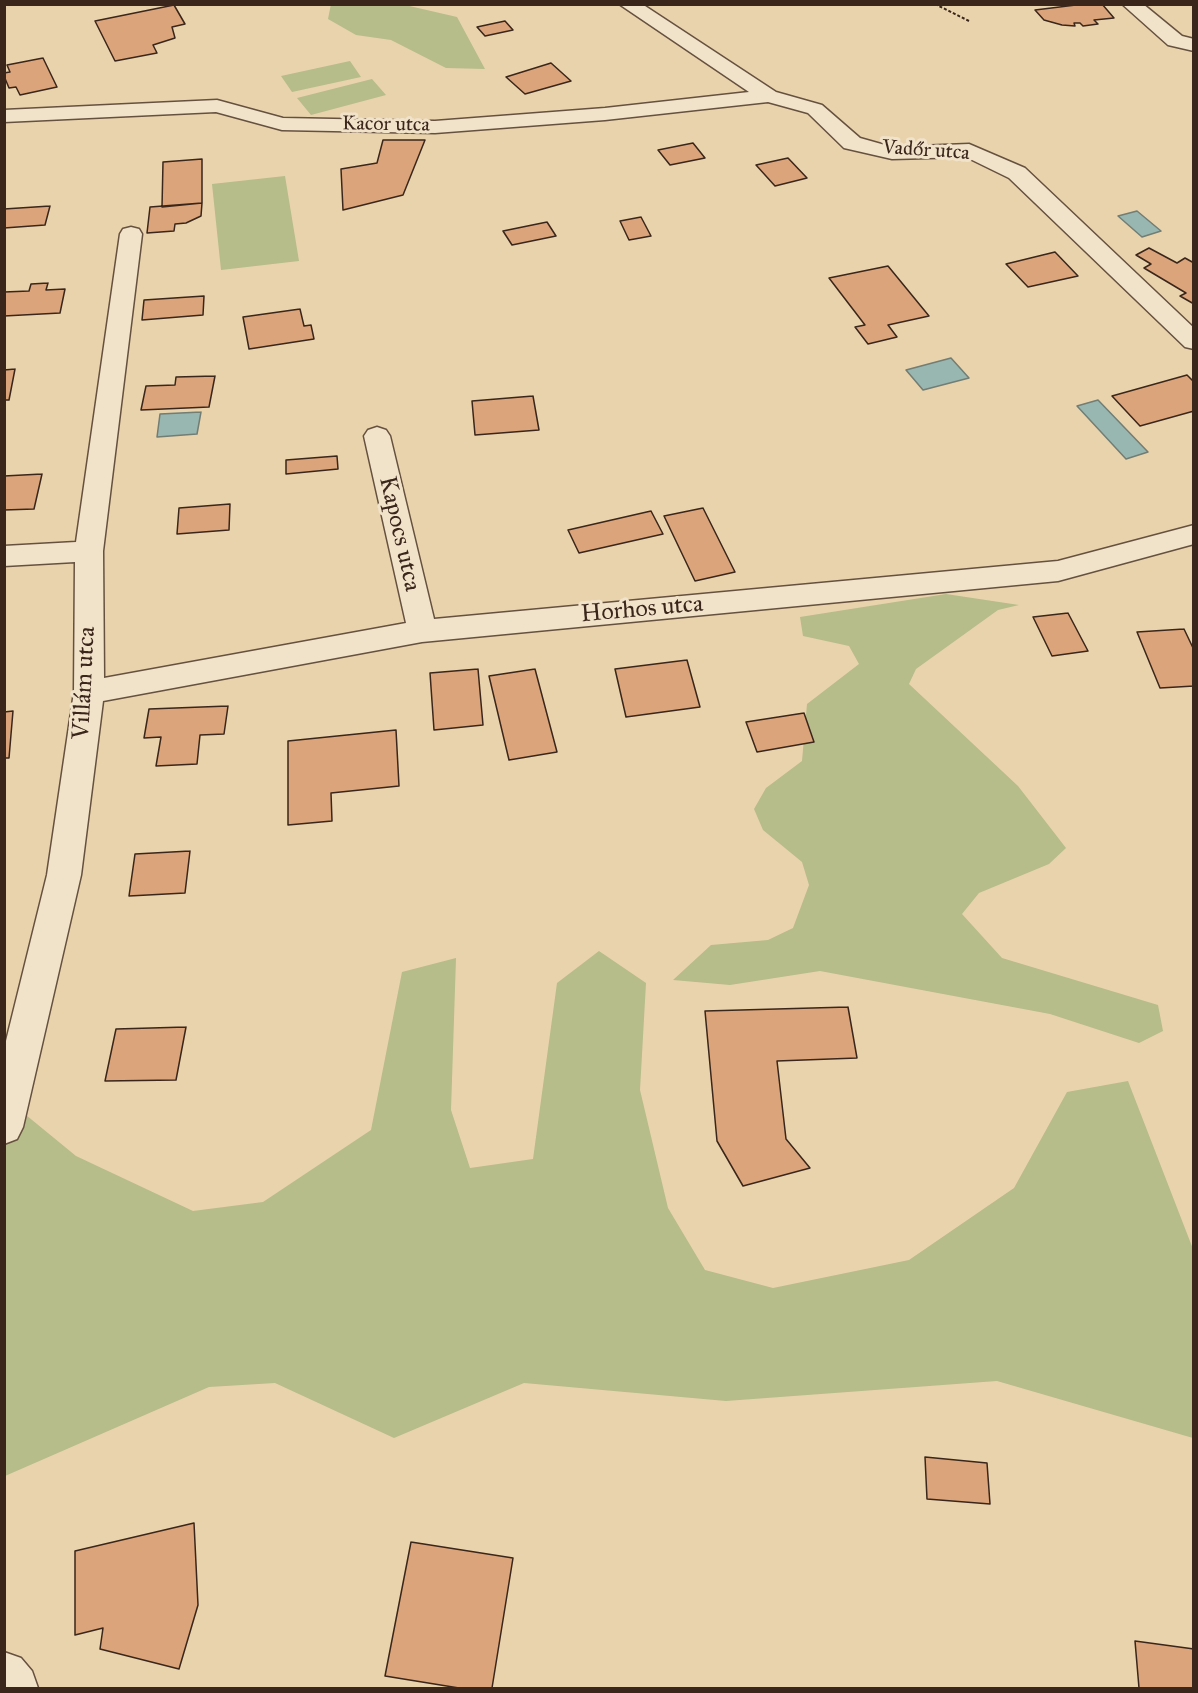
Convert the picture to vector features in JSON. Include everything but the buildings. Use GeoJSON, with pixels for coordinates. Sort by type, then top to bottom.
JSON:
{"type":"FeatureCollection","features":[{"type":"Feature","properties":{"kind":"street","name":"Vadőr utca"},"geometry":{"type":"LineString","coordinates":[[628,4],[769,96],[815,109],[852,143],[892,153],[969,150],[1017,173],[1194,342]]}},
{"type":"Feature","properties":{"kind":"street"},"geometry":{"type":"LineString","coordinates":[[1131,4],[1175,41],[1194,45]]}},
{"type":"Feature","properties":{"kind":"street","name":"Kacor utca"},"geometry":{"type":"LineString","coordinates":[[4,116],[217,106],[282,124],[435,127],[605,114],[769,96]]}},
{"type":"Feature","properties":{"kind":"street","name":"Villám utca"},"geometry":{"type":"LineString","coordinates":[[4,1127],[64,875],[89,692],[89,551],[131,234]]}},
{"type":"Feature","properties":{"kind":"street","name":"Kapocs utca"},"geometry":{"type":"LineString","coordinates":[[376,436],[422,631]]}},
{"type":"Feature","properties":{"kind":"street","name":"Horhos utca"},"geometry":{"type":"LineString","coordinates":[[89,692],[422,631],[1058,571],[1194,534]]}},
{"type":"Feature","properties":{"kind":"street"},"geometry":{"type":"LineString","coordinates":[[4,556],[89,551]]}},
{"type":"Feature","properties":{"kind":"street"},"geometry":{"type":"LineString","coordinates":[[4,1675],[15,1689]]}},
{"type":"Feature","properties":{"kind":"path"},"geometry":{"type":"LineString","coordinates":[[935,4],[969,21]]}},
{"type":"Feature","properties":{"kind":"green space"},"geometry":{"type":"Polygon","coordinates":[[[331,4],[405,5],[457,17],[485,69],[446,68],[391,40],[356,35],[328,19],[331,4]]]}},
{"type":"Feature","properties":{"kind":"green space"},"geometry":{"type":"Polygon","coordinates":[[[350,61],[361,77],[292,92],[281,76],[350,61]]]}},
{"type":"Feature","properties":{"kind":"green space"},"geometry":{"type":"Polygon","coordinates":[[[372,79],[386,95],[311,115],[297,98],[372,79]]]}},
{"type":"Feature","properties":{"kind":"green space"},"geometry":{"type":"Polygon","coordinates":[[[285,176],[299,261],[221,270],[212,184],[285,176]]]}},
{"type":"Feature","properties":{"kind":"green space"},"geometry":{"type":"Polygon","coordinates":[[[946,594],[1019,605],[998,610],[916,669],[909,684],[1018,786],[1066,848],[1049,864],[979,893],[962,914],[1002,958],[1158,1005],[1163,1031],[1139,1043],[1050,1014],[820,971],[730,985],[673,980],[711,945],[768,940],[793,928],[809,885],[802,862],[763,830],[754,809],[766,788],[802,761],[807,704],[859,664],[849,646],[803,636],[800,617],[946,594]]]}},
{"type":"Feature","properties":{"kind":"green space"},"geometry":{"type":"Polygon","coordinates":[[[599,951],[646,983],[640,1090],[668,1208],[705,1270],[773,1288],[909,1260],[1014,1188],[1067,1092],[1128,1081],[1193,1249],[1193,1438],[997,1381],[726,1401],[524,1383],[394,1438],[275,1383],[209,1387],[5,1476],[4,1097],[76,1156],[193,1211],[263,1202],[371,1130],[402,972],[456,958],[451,1110],[470,1168],[533,1159],[557,983],[599,951]]]}},
{"type":"Feature","properties":{"kind":"water"},"geometry":{"type":"Polygon","coordinates":[[[1137,211],[1161,231],[1142,237],[1118,216],[1137,211]]]}},
{"type":"Feature","properties":{"kind":"water"},"geometry":{"type":"Polygon","coordinates":[[[951,358],[969,378],[923,390],[906,370],[951,358]]]}},
{"type":"Feature","properties":{"kind":"water"},"geometry":{"type":"Polygon","coordinates":[[[1098,400],[1148,452],[1126,459],[1077,406],[1098,400]]]}},
{"type":"Feature","properties":{"kind":"water"},"geometry":{"type":"Polygon","coordinates":[[[201,412],[197,434],[157,437],[160,414],[201,412]]]}}]}
